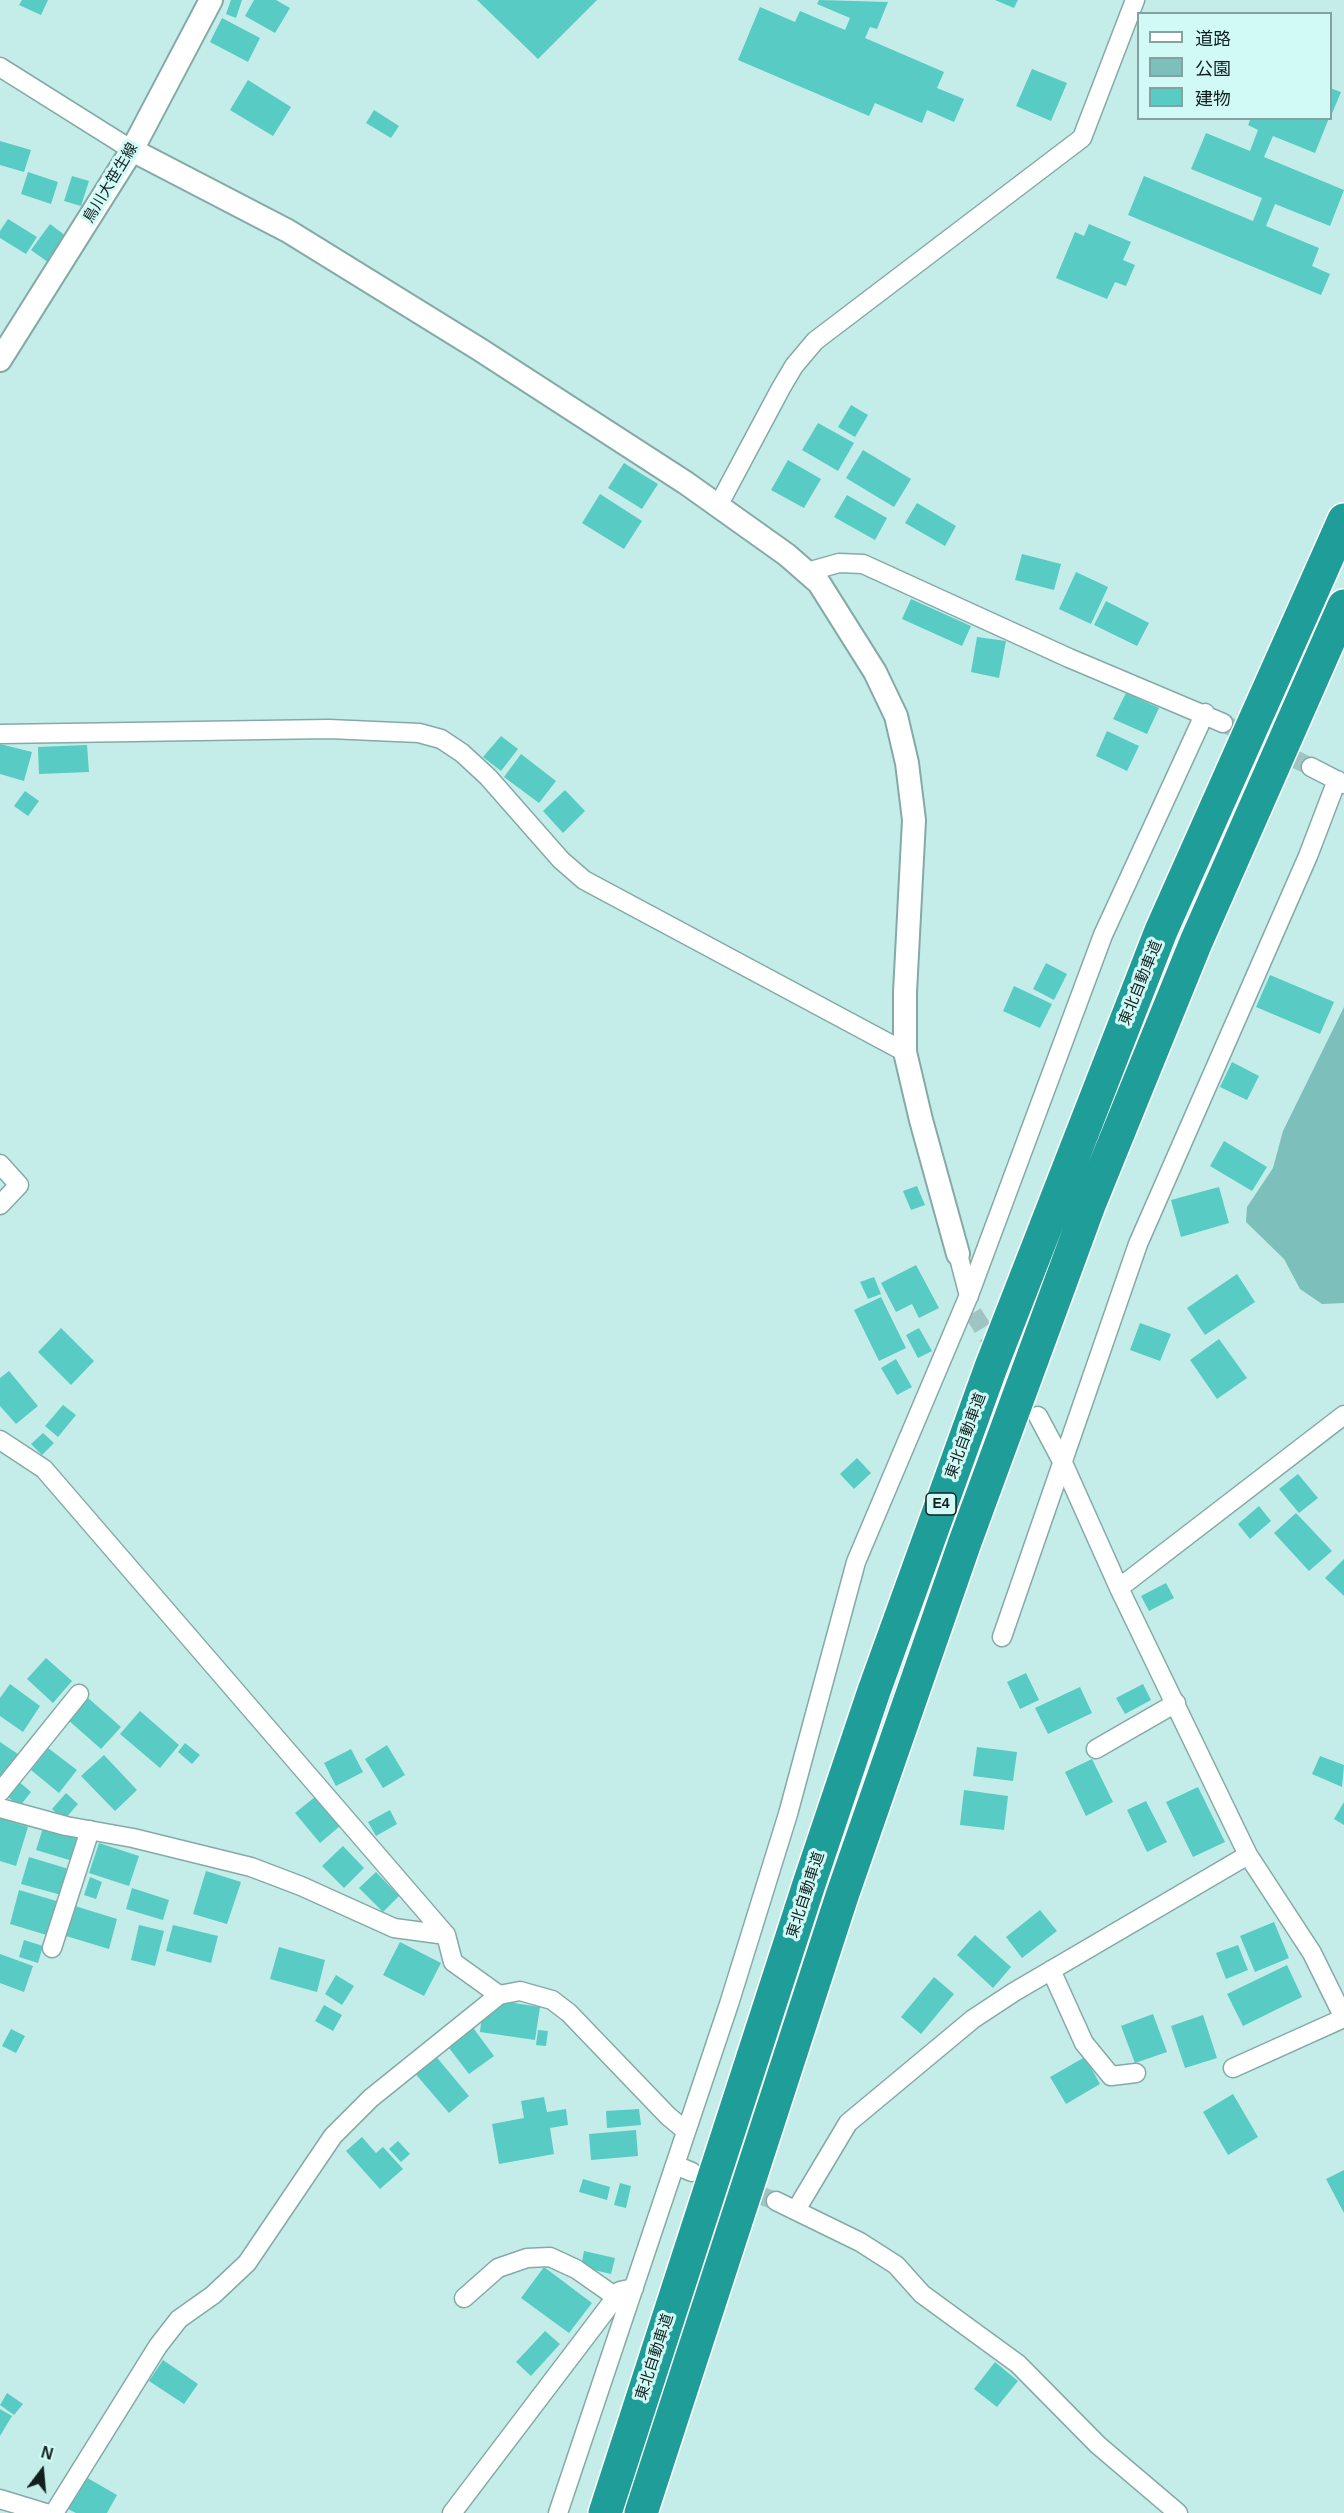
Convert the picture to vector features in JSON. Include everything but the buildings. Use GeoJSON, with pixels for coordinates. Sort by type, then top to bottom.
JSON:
{"type":"FeatureCollection","features":[{"type":"Feature","properties":{"kind":"highway","name":"東北自動車道"},"geometry":{"type":"LineString","coordinates":[[605,2513],[809,1884],[874,1691],[987,1378],[1161,931],[1344,520]]}},
{"type":"Feature","properties":{"kind":"highway","name":"E4"},"geometry":{"type":"LineString","coordinates":[[641,2513],[838,1907],[973,1520],[1089,1205],[1187,964],[1269,772],[1344,606]]}},
{"type":"Feature","properties":{"kind":"street","name":"鳥川大笹生線"},"geometry":{"type":"LineString","coordinates":[[0,360],[132,150],[211,0]]}},
{"type":"Feature","properties":{"kind":"street"},"geometry":{"type":"LineString","coordinates":[[718,506],[785,381],[815,341],[1082,138],[1135,0]]}},
{"type":"Feature","properties":{"kind":"street"},"geometry":{"type":"LineString","coordinates":[[0,67],[132,150],[288,231],[479,349],[718,506],[819,583],[875,672],[896,716],[907,763],[914,820],[905,992],[905,1052],[971,1304]]}},
{"type":"Feature","properties":{"kind":"street"},"geometry":{"type":"LineString","coordinates":[[807,572],[840,563],[863,564],[1069,658],[1205,713],[1223,723]]}},
{"type":"Feature","properties":{"kind":"street"},"geometry":{"type":"LineString","coordinates":[[558,2513],[675,2165],[788,1814],[856,1562],[971,1304],[1103,935],[1205,713]]}},
{"type":"Feature","properties":{"kind":"street"},"geometry":{"type":"LineString","coordinates":[[0,734],[329,729],[419,733],[441,739],[462,753],[489,777],[561,860],[584,880],[905,1052]]}},
{"type":"Feature","properties":{"kind":"street"},"geometry":{"type":"LineString","coordinates":[[1002,1637],[1064,1465],[1138,1244],[1340,782],[1311,767]]}},
{"type":"Feature","properties":{"kind":"street"},"geometry":{"type":"LineString","coordinates":[[0,1164],[19,1185],[0,1205]]}},
{"type":"Feature","properties":{"kind":"street"},"geometry":{"type":"LineString","coordinates":[[1119,1588],[1344,1415]]}},
{"type":"Feature","properties":{"kind":"street"},"geometry":{"type":"LineString","coordinates":[[1038,1416],[1064,1465],[1119,1588],[1248,1855],[1338,1989],[1344,2018],[1233,2068]]}},
{"type":"Feature","properties":{"kind":"street"},"geometry":{"type":"LineString","coordinates":[[0,1440],[44,1469],[446,1935],[453,1962],[499,1995]]}},
{"type":"Feature","properties":{"kind":"street"},"geometry":{"type":"LineString","coordinates":[[0,1792],[79,1694]]}},
{"type":"Feature","properties":{"kind":"street"},"geometry":{"type":"LineString","coordinates":[[1096,1749],[1176,1703]]}},
{"type":"Feature","properties":{"kind":"street"},"geometry":{"type":"LineString","coordinates":[[0,1808],[252,1868],[301,1886],[394,1928],[446,1935]]}},
{"type":"Feature","properties":{"kind":"street"},"geometry":{"type":"LineString","coordinates":[[52,1948],[90,1830]]}},
{"type":"Feature","properties":{"kind":"street"},"geometry":{"type":"LineString","coordinates":[[796,2210],[848,2123],[973,2019],[1051,1970],[1248,1855]]}},
{"type":"Feature","properties":{"kind":"street"},"geometry":{"type":"LineString","coordinates":[[1051,1970],[1084,2043],[1111,2076],[1136,2073]]}},
{"type":"Feature","properties":{"kind":"street"},"geometry":{"type":"LineString","coordinates":[[54,2513],[158,2346],[179,2319],[213,2295],[247,2264],[333,2136],[376,2093],[499,1995],[520,1991],[552,2000],[569,2013],[668,2116],[686,2131]]}},
{"type":"Feature","properties":{"kind":"street"},"geometry":{"type":"LineString","coordinates":[[675,2165],[693,2172]]}},
{"type":"Feature","properties":{"kind":"street"},"geometry":{"type":"LineString","coordinates":[[776,2201],[860,2242],[896,2265],[922,2294],[1018,2364],[1098,2445],[1178,2513]]}},
{"type":"Feature","properties":{"kind":"street"},"geometry":{"type":"LineString","coordinates":[[464,2298],[498,2268],[528,2258],[550,2257],[576,2269],[616,2297]]}},
{"type":"Feature","properties":{"kind":"street"},"geometry":{"type":"LineString","coordinates":[[452,2513],[620,2291],[634,2288]]}},
{"type":"Feature","properties":{"kind":"street"},"geometry":{"type":"LineString","coordinates":[[0,2499],[46,2513]]}},
{"type":"Feature","properties":{"kind":"green space"},"geometry":{"type":"Polygon","coordinates":[[[1344,1007],[1344,1303],[1322,1304],[1300,1289],[1284,1259],[1246,1222],[1247,1207],[1273,1168],[1283,1131],[1344,1007]]]}},
{"type":"Feature","properties":{"kind":"tunnel"},"geometry":{"type":"LineString","coordinates":[[1223,723],[1311,767]]}},
{"type":"Feature","properties":{"kind":"tunnel"},"geometry":{"type":"LineString","coordinates":[[973,1313],[1023,1392]]}},
{"type":"Feature","properties":{"kind":"tunnel"},"geometry":{"type":"LineString","coordinates":[[706,2176],[776,2201]]}}]}
